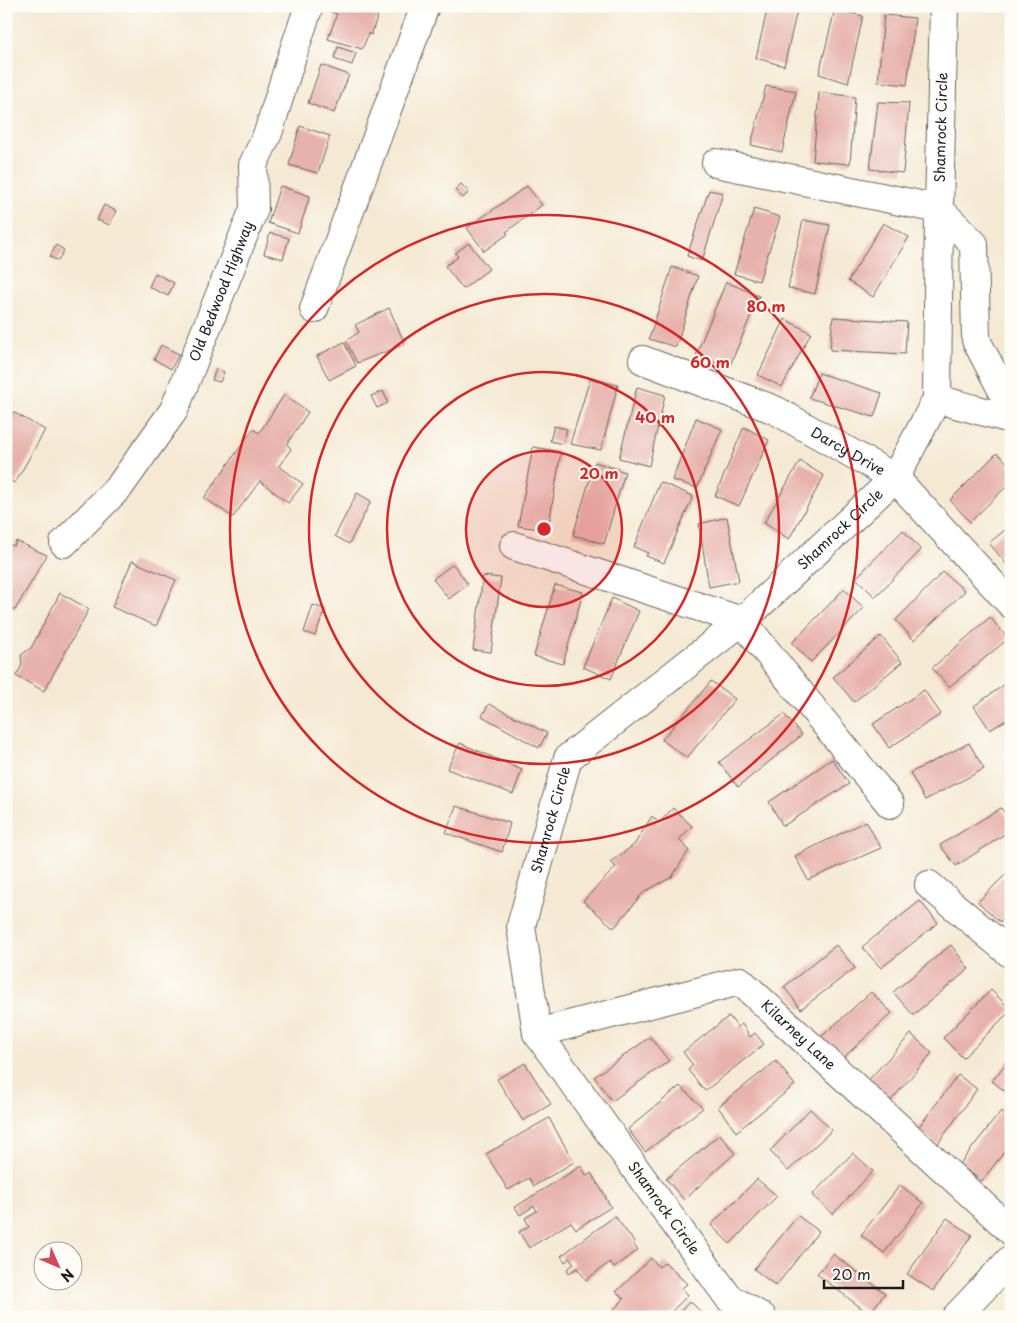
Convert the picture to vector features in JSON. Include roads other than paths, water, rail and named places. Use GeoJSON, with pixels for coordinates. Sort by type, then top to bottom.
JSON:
{"type":"FeatureCollection","features":[{"type":"Feature","properties":{"kind":"street","name":"Old Bedwood Highway"},"geometry":{"type":"LineString","coordinates":[[64,543],[120,486],[174,410],[254,209],[253,165],[268,133],[290,58],[309,6]]}},
{"type":"Feature","properties":{"kind":"street"},"geometry":{"type":"LineString","coordinates":[[314,309],[425,6]]}},
{"type":"Feature","properties":{"kind":"street","name":"Shamrock Circle"},"geometry":{"type":"LineString","coordinates":[[762,1317],[729,1298],[537,1033],[521,926],[568,758],[742,621],[895,478],[937,399],[944,6]]}},
{"type":"Feature","properties":{"kind":"street"},"geometry":{"type":"LineString","coordinates":[[716,163],[939,208],[974,244],[976,340],[1011,407]]}},
{"type":"Feature","properties":{"kind":"street","name":"Darcy Drive"},"geometry":{"type":"LineString","coordinates":[[643,360],[775,410],[895,478],[1011,604]]}},
{"type":"Feature","properties":{"kind":"street"},"geometry":{"type":"LineString","coordinates":[[937,399],[1011,419]]}},
{"type":"Feature","properties":{"kind":"street"},"geometry":{"type":"LineString","coordinates":[[514,546],[742,621],[890,804]]}},
{"type":"Feature","properties":{"kind":"street"},"geometry":{"type":"LineString","coordinates":[[929,886],[1011,954]]}},
{"type":"Feature","properties":{"kind":"street","name":"Kilarney Lane"},"geometry":{"type":"LineString","coordinates":[[537,1033],[740,981],[1011,1230]]}},
{"type":"Feature","properties":{"kind":"street"},"geometry":{"type":"LineString","coordinates":[[956,1317],[1011,1259]]}}]}
